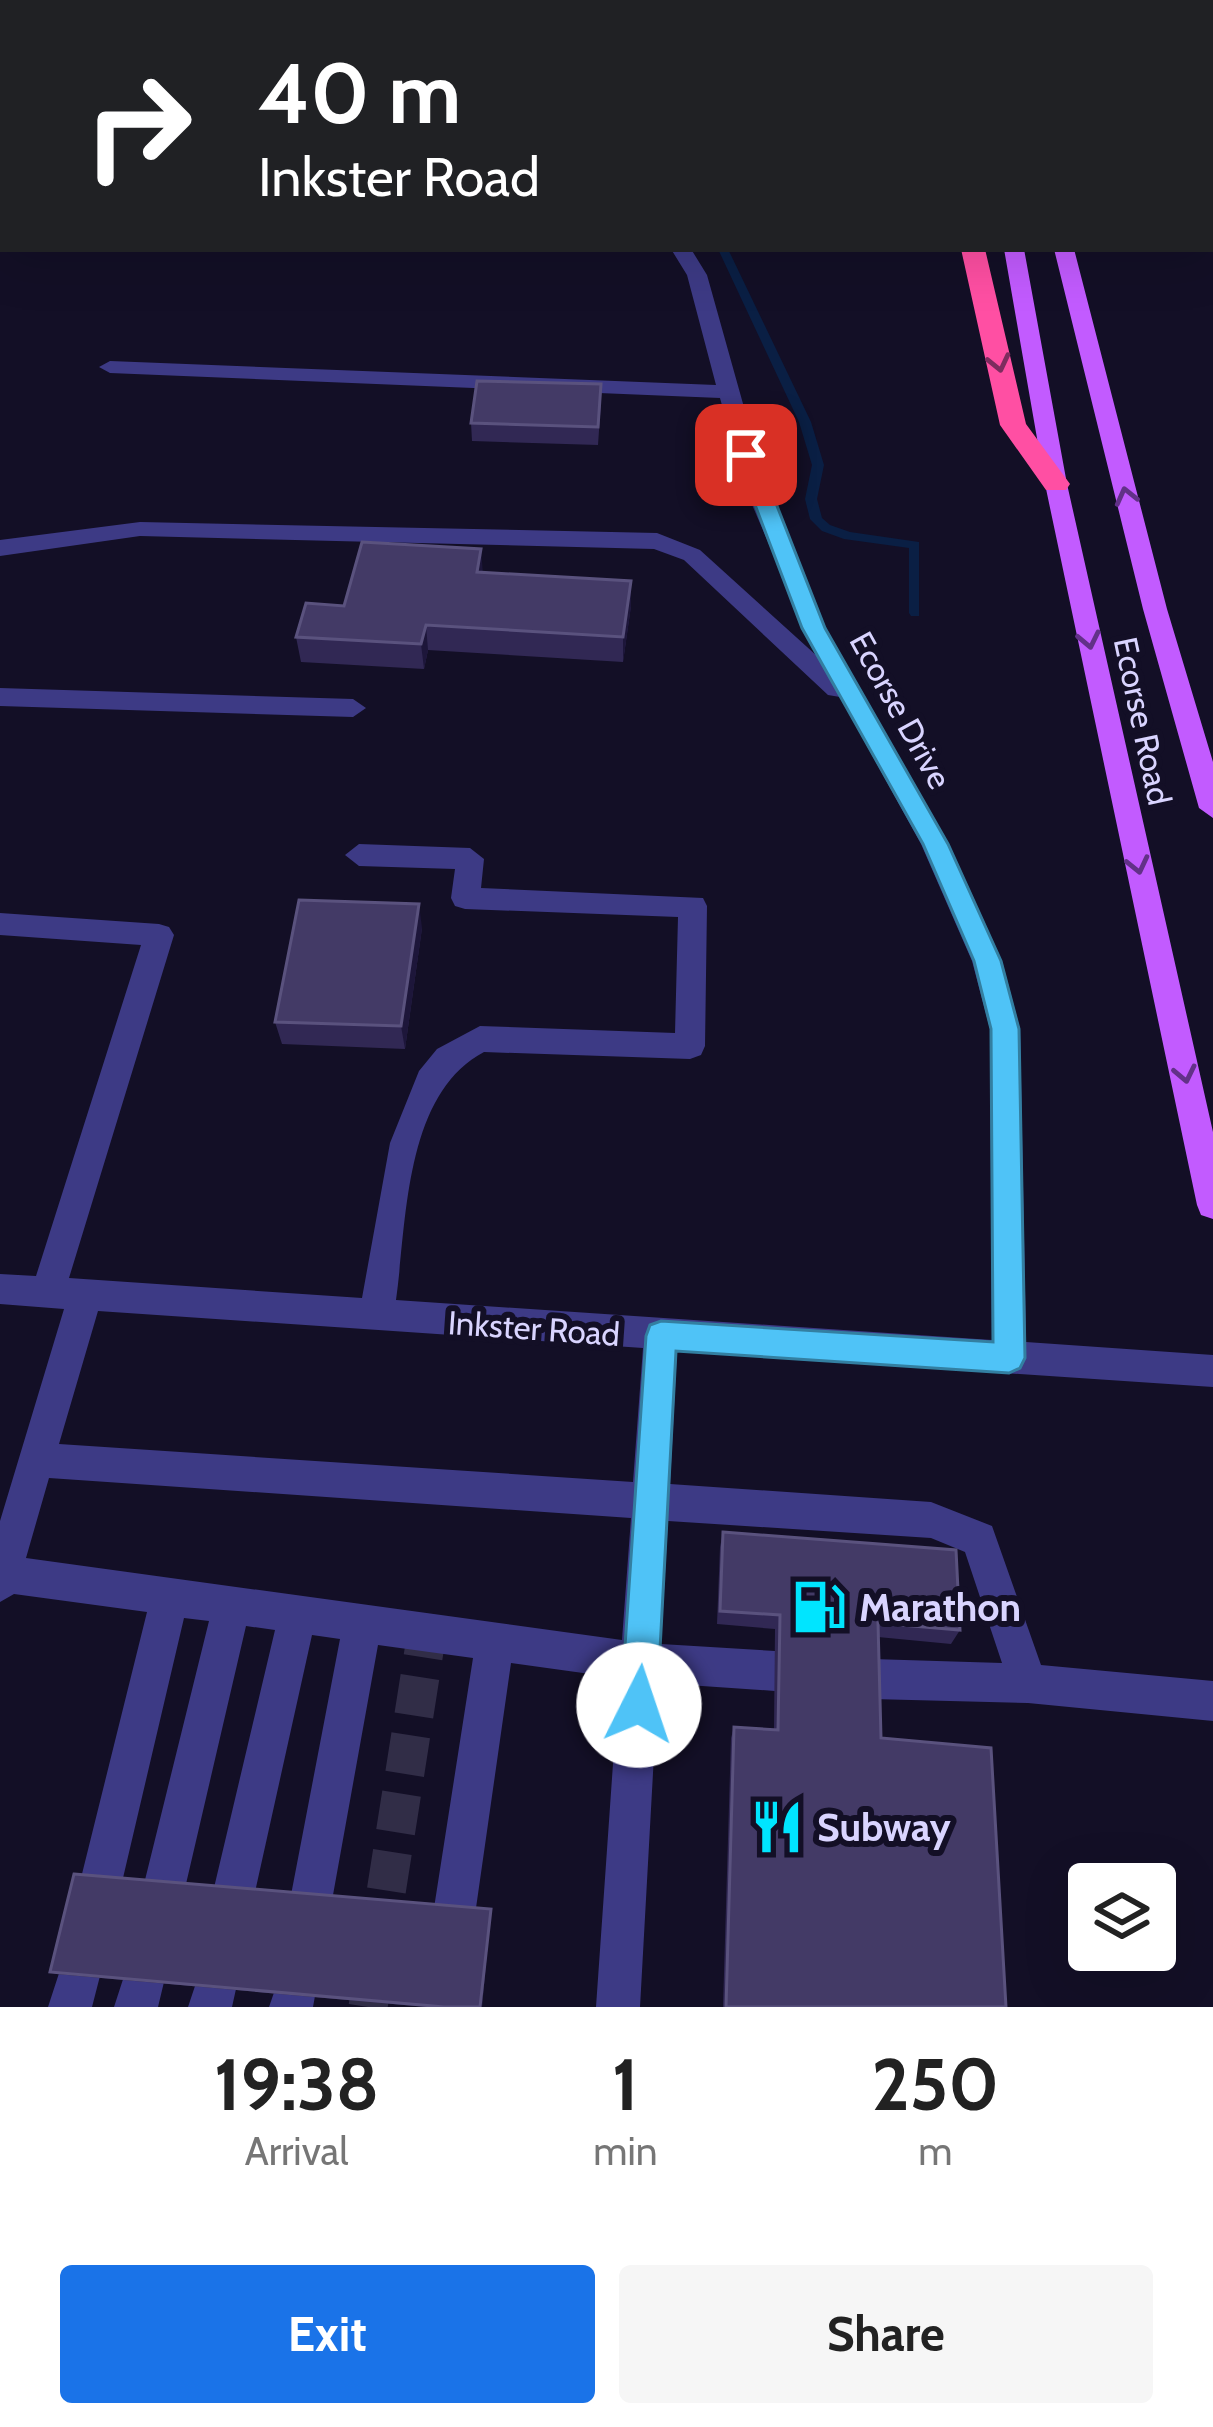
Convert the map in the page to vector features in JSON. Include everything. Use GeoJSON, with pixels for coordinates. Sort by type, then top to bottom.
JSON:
{"type":"FeatureCollection","features":[{"type":"Feature","properties":{"kind":"highway"},"geometry":{"type":"LineString","coordinates":[[974,252],[1013,424],[1056,484]]}},
{"type":"Feature","properties":{"kind":"main road","name":"Ecorse Road"},"geometry":{"type":"LineString","coordinates":[[1015,252],[1056,484],[1213,1205]]}},
{"type":"Feature","properties":{"kind":"main road","name":"Ecorse Road"},"geometry":{"type":"LineString","coordinates":[[1065,252],[1155,609],[1213,808]]}},
{"type":"Feature","properties":{"kind":"street","name":"Ecorse Drive"},"geometry":{"type":"LineString","coordinates":[[683,252],[698,275],[755,486],[814,628],[935,844],[987,961],[1005,1029],[1009,1358]]}},
{"type":"Feature","properties":{"kind":"street"},"geometry":{"type":"LineString","coordinates":[[110,368],[729,392]]}},
{"type":"Feature","properties":{"kind":"street"},"geometry":{"type":"LineString","coordinates":[[0,548],[140,529],[657,541],[692,555],[860,710]]}},
{"type":"Feature","properties":{"kind":"street"},"geometry":{"type":"LineString","coordinates":[[0,697],[353,708]]}},
{"type":"Feature","properties":{"kind":"street"},"geometry":{"type":"LineString","coordinates":[[359,855],[470,859],[465,898],[693,906],[690,1046],[480,1039],[450,1055],[432,1077],[411,1115],[376,1318]]}},
{"type":"Feature","properties":{"kind":"street"},"geometry":{"type":"LineString","coordinates":[[0,924],[159,935],[47,1293]]}},
{"type":"Feature","properties":{"kind":"street","name":"Inkster Road"},"geometry":{"type":"LineString","coordinates":[[0,1288],[376,1318],[1213,1371]]}},
{"type":"Feature","properties":{"kind":"street"},"geometry":{"type":"LineString","coordinates":[[85,1297],[1,1576],[641,1662],[775,1671]]}},
{"type":"Feature","properties":{"kind":"street"},"geometry":{"type":"LineString","coordinates":[[618,2007],[661,1336]]}},
{"type":"Feature","properties":{"kind":"street"},"geometry":{"type":"LineString","coordinates":[[38,1460],[932,1520],[979,1539],[1028,1682]]}},
{"type":"Feature","properties":{"kind":"street"},"geometry":{"type":"LineString","coordinates":[[102,1878],[170,1596]]}},
{"type":"Feature","properties":{"kind":"street"},"geometry":{"type":"LineString","coordinates":[[165,1884],[232,1605]]}},
{"type":"Feature","properties":{"kind":"street"},"geometry":{"type":"LineString","coordinates":[[234,1892],[298,1613]]}},
{"type":"Feature","properties":{"kind":"street"},"geometry":{"type":"LineString","coordinates":[[312,1895],[363,1622]]}},
{"type":"Feature","properties":{"kind":"street"},"geometry":{"type":"LineString","coordinates":[[455,1908],[495,1642]]}},
{"type":"Feature","properties":{"kind":"street"},"geometry":{"type":"LineString","coordinates":[[872,1679],[1028,1682],[1213,1701]]}},
{"type":"Feature","properties":{"kind":"building"},"geometry":{"type":"Polygon","coordinates":[[[477,381],[601,384],[598,427],[471,423],[477,381]]]}},
{"type":"Feature","properties":{"kind":"building"},"geometry":{"type":"Polygon","coordinates":[[[362,542],[481,549],[477,572],[631,581],[623,637],[426,625],[421,644],[296,637],[306,603],[344,606],[362,542]]]}},
{"type":"Feature","properties":{"kind":"building"},"geometry":{"type":"Polygon","coordinates":[[[299,900],[419,904],[401,1026],[275,1022],[299,900]]]}},
{"type":"Feature","properties":{"kind":"building"},"geometry":{"type":"Polygon","coordinates":[[[723,1532],[956,1550],[960,1630],[878,1623],[881,1738],[991,1748],[1006,2007],[726,2007],[734,1727],[778,1730],[780,1615],[720,1611],[723,1532]]]}},
{"type":"Feature","properties":{"kind":"building"},"geometry":{"type":"Polygon","coordinates":[[[74,1874],[491,1909],[480,2007],[50,1972],[74,1874]]]}},
{"type":"Feature","properties":{"kind":"waterway"},"geometry":{"type":"LineString","coordinates":[[724,252],[805,422],[818,465],[811,499],[816,519],[848,536],[915,545],[915,613]]}},
{"type":"Feature","properties":{"kind":"tunnel"},"geometry":{"type":"LineString","coordinates":[[368,2007],[427,1632]]}},
{"type":"Feature","properties":{"kind":"place","name":"Marathon"},"geometry":{"type":"Point","coordinates":[819,1607]}},
{"type":"Feature","properties":{"kind":"place","name":"Subway"},"geometry":{"type":"Point","coordinates":[777,1827]}},
{"type":"Feature","properties":{"kind":"route"},"geometry":{"type":"LineString","coordinates":[[639,1705],[661,1336],[1009,1358],[1005,1029],[987,961],[935,844],[814,628],[746,455]]}}]}
